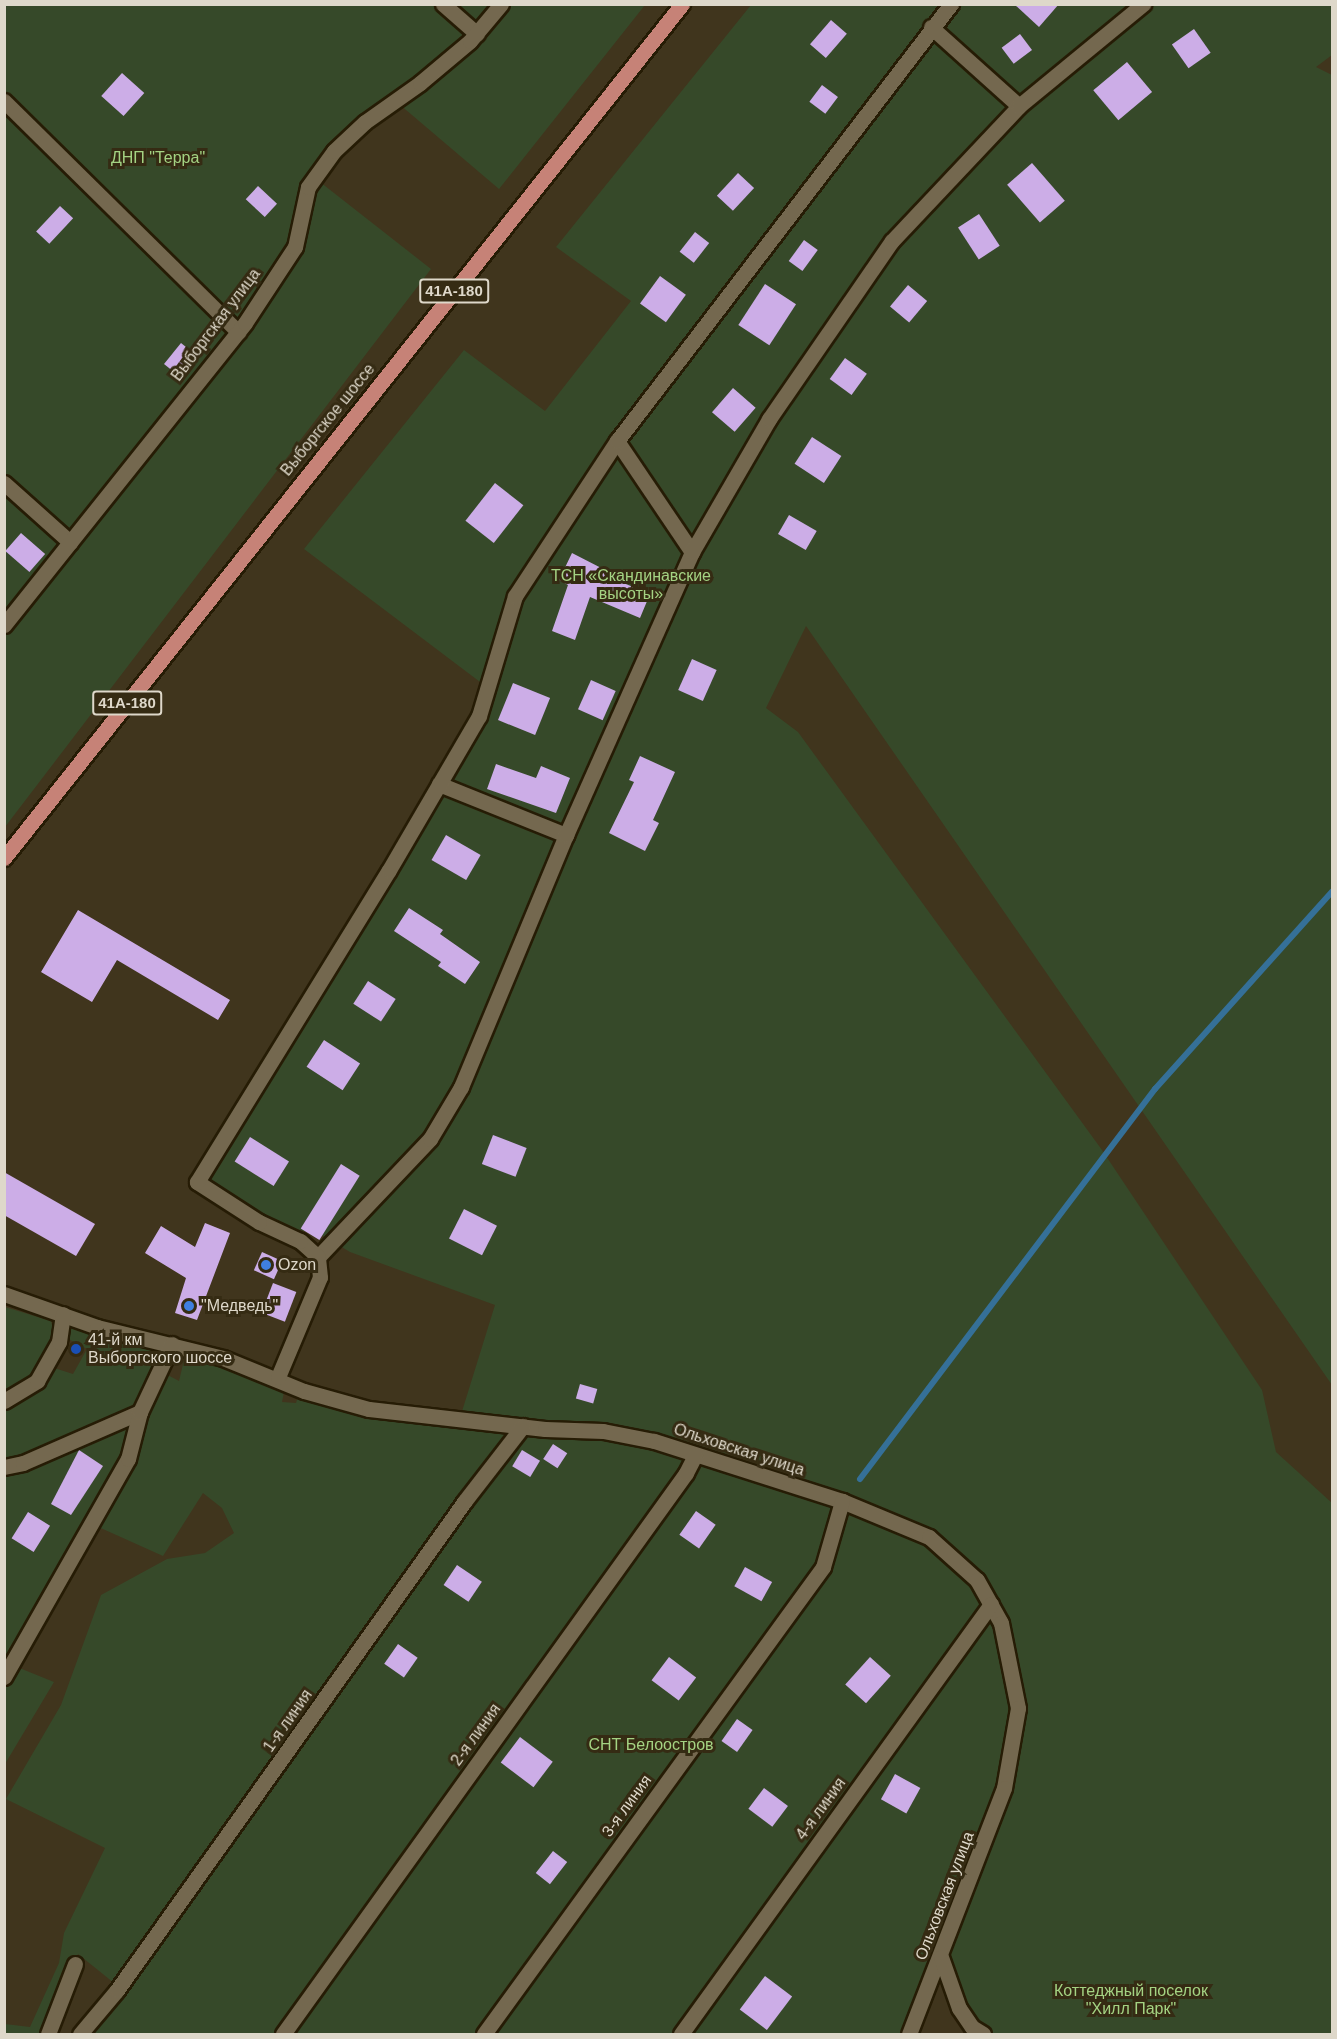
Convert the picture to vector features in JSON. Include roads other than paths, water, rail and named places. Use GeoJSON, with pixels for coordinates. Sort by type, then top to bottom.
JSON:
{"type":"FeatureCollection","features":[{"type":"Feature","properties":{"kind":"main road","name":"Выборгское шоссе"},"geometry":{"type":"LineString","coordinates":[[4,858],[682,4]]}},
{"type":"Feature","properties":{"kind":"street"},"geometry":{"type":"LineString","coordinates":[[443,4],[477,34]]}},
{"type":"Feature","properties":{"kind":"street","name":"Выборгская улица"},"geometry":{"type":"LineString","coordinates":[[4,625],[238,332],[295,247],[308,188],[334,151],[365,122],[420,83],[477,34],[501,4]]}},
{"type":"Feature","properties":{"kind":"street"},"geometry":{"type":"LineString","coordinates":[[278,1377],[320,1277],[318,1257],[300,1241],[260,1222],[197,1182],[479,716],[515,596],[616,441],[931,27],[951,4]]}},
{"type":"Feature","properties":{"kind":"street"},"geometry":{"type":"LineString","coordinates":[[318,1257],[430,1139],[462,1087],[566,835],[692,552],[769,419],[892,241],[1019,106],[1143,4]]}},
{"type":"Feature","properties":{"kind":"street"},"geometry":{"type":"LineString","coordinates":[[931,27],[1019,106]]}},
{"type":"Feature","properties":{"kind":"street"},"geometry":{"type":"LineString","coordinates":[[4,101],[238,332]]}},
{"type":"Feature","properties":{"kind":"street"},"geometry":{"type":"LineString","coordinates":[[616,441],[692,552]]}},
{"type":"Feature","properties":{"kind":"street"},"geometry":{"type":"LineString","coordinates":[[4,483],[70,542]]}},
{"type":"Feature","properties":{"kind":"street"},"geometry":{"type":"LineString","coordinates":[[439,784],[566,835]]}},
{"type":"Feature","properties":{"kind":"street","name":"Ольховская улица"},"geometry":{"type":"LineString","coordinates":[[4,1294],[97,1327],[172,1344],[278,1377],[304,1391],[369,1408],[523,1426],[603,1431],[695,1455],[842,1501],[929,1537],[976,1580],[991,1604],[1011,1658],[1018,1708],[1016,1734],[1004,1788],[909,2034]]}},
{"type":"Feature","properties":{"kind":"street"},"geometry":{"type":"LineString","coordinates":[[4,1401],[37,1381],[59,1342],[63,1314]]}},
{"type":"Feature","properties":{"kind":"street"},"geometry":{"type":"LineString","coordinates":[[4,1677],[128,1459],[141,1412],[172,1344]]}},
{"type":"Feature","properties":{"kind":"street"},"geometry":{"type":"LineString","coordinates":[[4,1467],[23,1463],[141,1412]]}},
{"type":"Feature","properties":{"kind":"street","name":"1-я линия"},"geometry":{"type":"LineString","coordinates":[[80,2034],[117,1990],[464,1502],[523,1426]]}},
{"type":"Feature","properties":{"kind":"street","name":"2-я линия"},"geometry":{"type":"LineString","coordinates":[[283,2034],[679,1483],[695,1455]]}},
{"type":"Feature","properties":{"kind":"street","name":"3-я линия"},"geometry":{"type":"LineString","coordinates":[[484,2034],[823,1567],[842,1501]]}},
{"type":"Feature","properties":{"kind":"street","name":"4-я линия"},"geometry":{"type":"LineString","coordinates":[[681,2034],[991,1604]]}},
{"type":"Feature","properties":{"kind":"street"},"geometry":{"type":"LineString","coordinates":[[940,1957],[959,2008],[972,2027],[984,2034]]}},
{"type":"Feature","properties":{"kind":"street"},"geometry":{"type":"LineString","coordinates":[[48,2034],[75,1964]]}},
{"type":"Feature","properties":{"kind":"waterway"},"geometry":{"type":"LineString","coordinates":[[860,1479],[1155,1089],[1332,892]]}},
{"type":"Feature","properties":{"kind":"place","name":"Ozon"},"geometry":{"type":"Point","coordinates":[266,1265]}},
{"type":"Feature","properties":{"kind":"place","name":"\"Медведь\""},"geometry":{"type":"Point","coordinates":[189,1306]}},
{"type":"Feature","properties":{"kind":"place","name":"41-й км Выборгского шоссе"},"geometry":{"type":"Point","coordinates":[76,1349]}},
{"type":"Feature","properties":{"kind":"park label","name":"ДНП \"Терра\""},"geometry":{"type":"Point","coordinates":[158,158]}},
{"type":"Feature","properties":{"kind":"park label","name":"ТСН «Скандинавские высоты»"},"geometry":{"type":"Point","coordinates":[631,585]}},
{"type":"Feature","properties":{"kind":"park label","name":"СНТ Белоостров"},"geometry":{"type":"Point","coordinates":[651,1745]}},
{"type":"Feature","properties":{"kind":"park label","name":"Коттеджный поселок \"Хилл Парк\""},"geometry":{"type":"Point","coordinates":[1131,2000]}}]}
